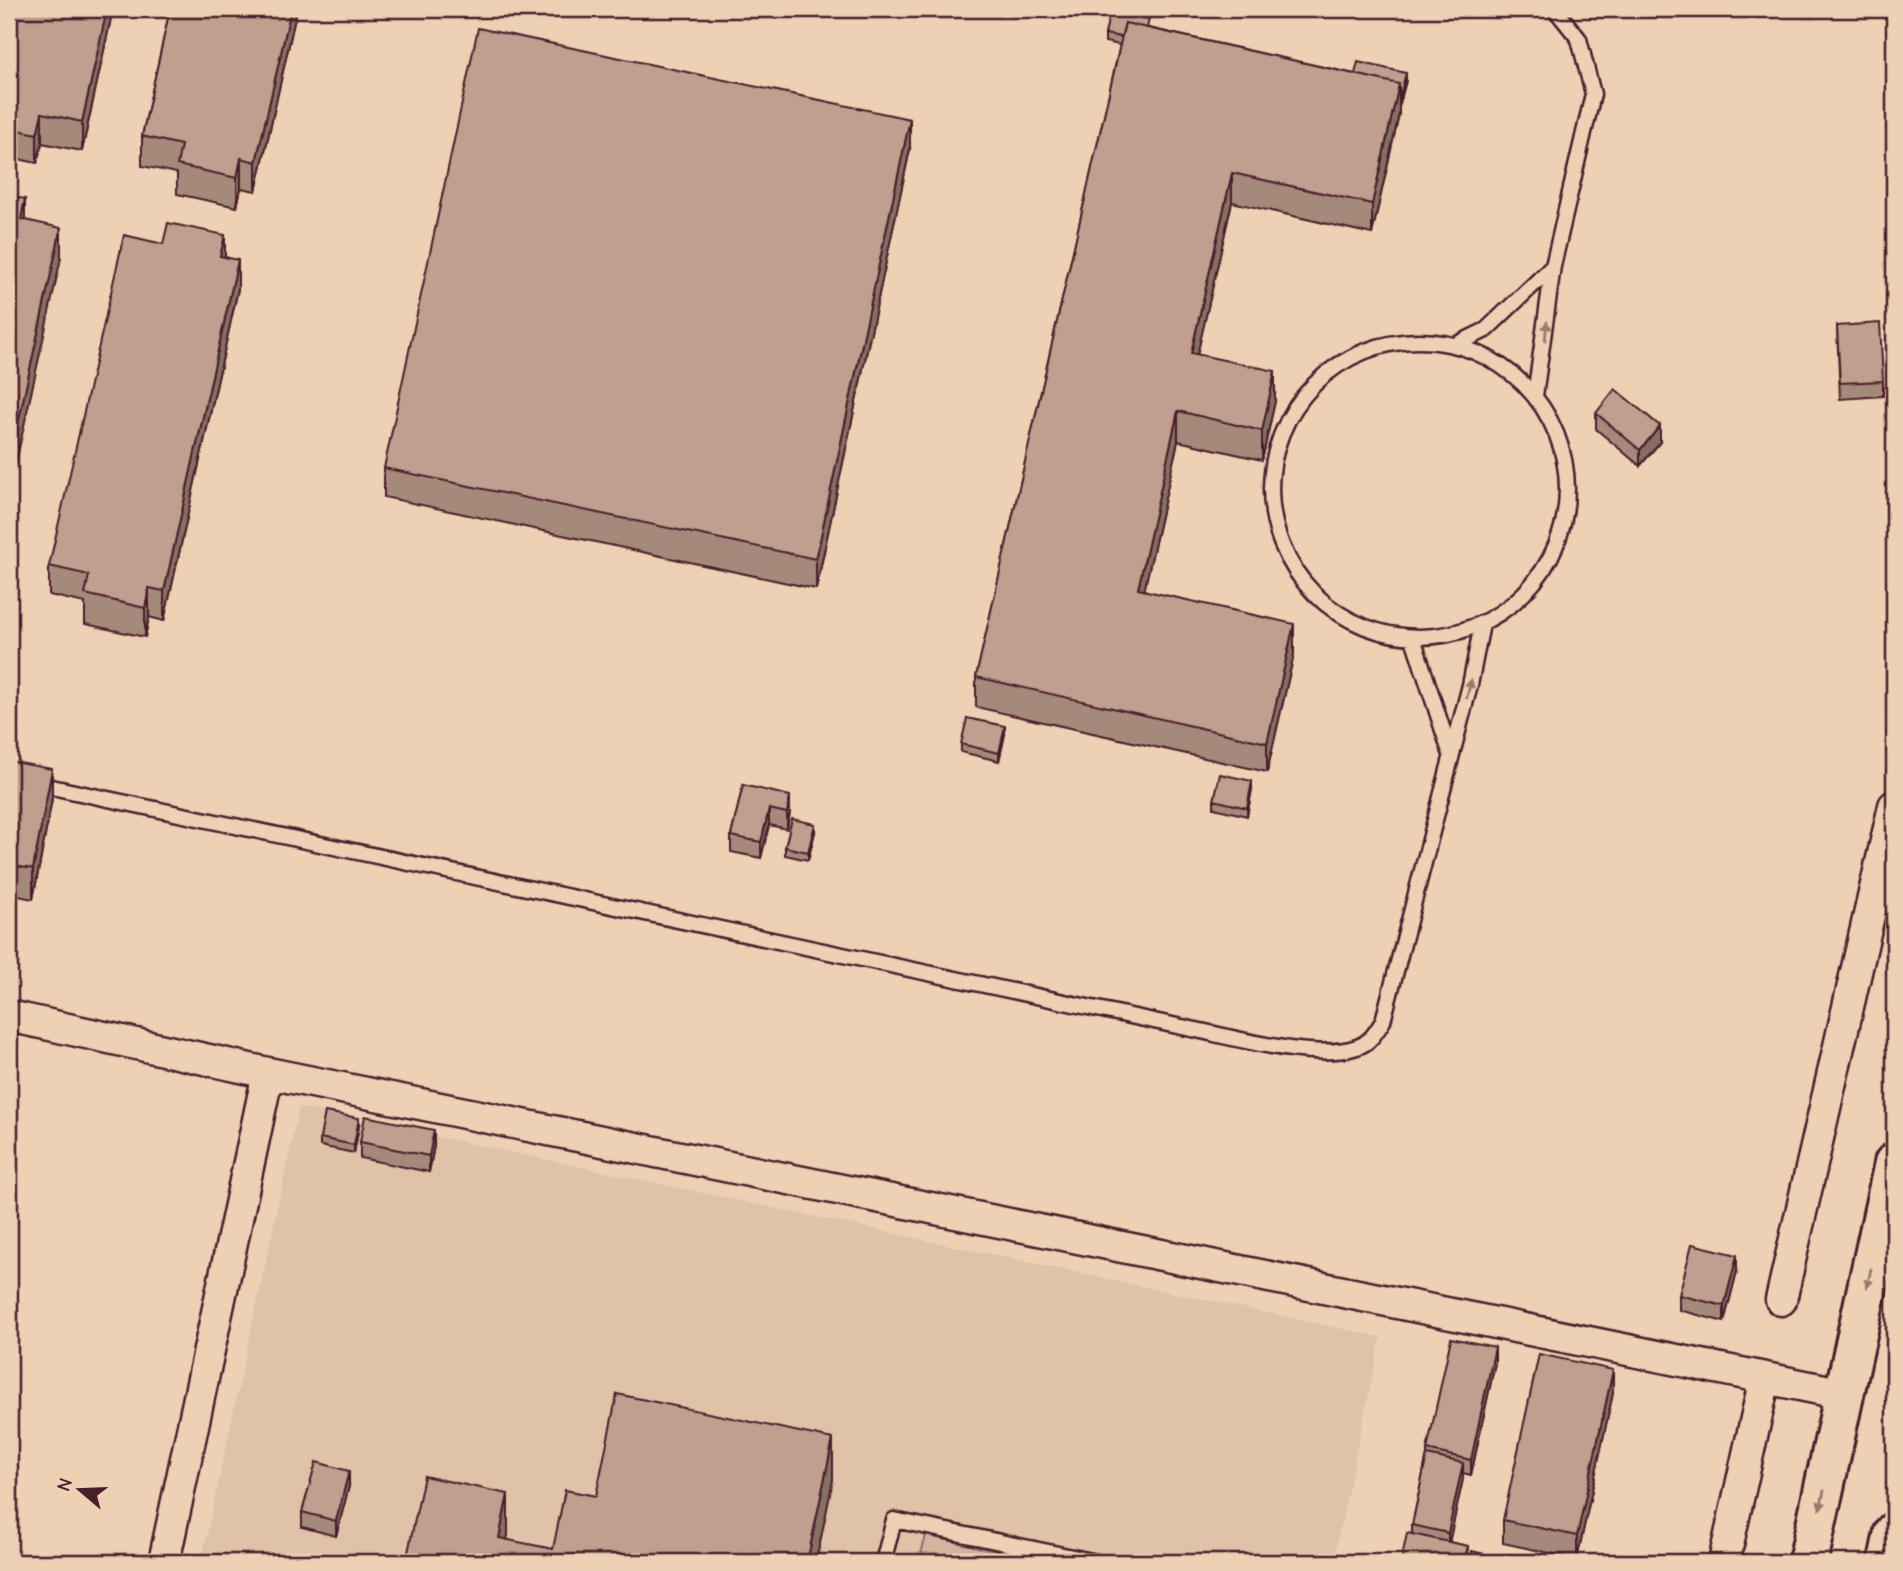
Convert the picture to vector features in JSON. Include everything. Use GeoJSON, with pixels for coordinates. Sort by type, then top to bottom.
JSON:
{"type":"FeatureCollection","features":[{"type":"Feature","properties":{"kind":"main road"},"geometry":{"type":"LineString","coordinates":[[1808,1562],[1894,1163]]}},
{"type":"Feature","properties":{"kind":"main road"},"geometry":{"type":"LineString","coordinates":[[1888,1562],[1894,1532]]}},
{"type":"Feature","properties":{"kind":"street"},"geometry":{"type":"LineString","coordinates":[[1781,1300],[1894,806]]}},
{"type":"Feature","properties":{"kind":"street"},"geometry":{"type":"LineString","coordinates":[[9,1016],[268,1073],[1844,1394]]}},
{"type":"Feature","properties":{"kind":"street"},"geometry":{"type":"LineString","coordinates":[[164,1562],[268,1073]]}},
{"type":"Feature","properties":{"kind":"street"},"geometry":{"type":"LineString","coordinates":[[1724,1562],[1765,1378]]}},
{"type":"Feature","properties":{"kind":"lane"},"geometry":{"type":"LineString","coordinates":[[1535,396],[1553,266],[1593,94],[1579,39],[1555,9]]}},
{"type":"Feature","properties":{"kind":"lane"},"geometry":{"type":"LineString","coordinates":[[1455,345],[1486,330],[1553,266]]}},
{"type":"Feature","properties":{"kind":"lane"},"geometry":{"type":"LineString","coordinates":[[1426,341],[1455,345],[1485,356],[1512,373],[1535,396],[1550,418],[1566,469],[1567,496],[1563,523],[1543,571],[1506,610],[1482,624],[1449,635],[1413,638],[1384,634],[1356,625],[1332,610],[1310,590],[1280,541],[1272,513],[1272,474],[1282,436],[1300,402],[1319,380],[1342,363],[1369,350],[1396,343],[1426,341]]}},
{"type":"Feature","properties":{"kind":"lane"},"geometry":{"type":"LineString","coordinates":[[9,778],[1182,1027],[1322,1053],[1359,1047],[1374,1037],[1382,1021],[1471,685],[1482,624]]}},
{"type":"Feature","properties":{"kind":"lane"},"geometry":{"type":"LineString","coordinates":[[1413,638],[1451,753]]}},
{"type":"Feature","properties":{"kind":"lane"},"geometry":{"type":"LineString","coordinates":[[883,1562],[894,1520],[1097,1562]]}},
{"type":"Feature","properties":{"kind":"shaded area"},"geometry":{"type":"Polygon","coordinates":[[[299,1107],[1381,1337],[1333,1562],[201,1562],[299,1107]]]}},
{"type":"Feature","properties":{"kind":"shaded area"},"geometry":{"type":"Polygon","coordinates":[[[926,1535],[1041,1562],[919,1562],[926,1535]]]}},
{"type":"Feature","properties":{"kind":"building"},"geometry":{"type":"Polygon","coordinates":[[[9,9],[107,9],[82,122],[42,113],[37,134],[9,128],[9,9]]]}},
{"type":"Feature","properties":{"kind":"building"},"geometry":{"type":"Polygon","coordinates":[[[170,9],[291,9],[256,162],[241,158],[237,178],[177,165],[181,145],[142,136],[170,9]]]}},
{"type":"Feature","properties":{"kind":"building"},"geometry":{"type":"Polygon","coordinates":[[[1110,11],[1149,19],[1147,28],[1125,23],[1121,37],[1105,34],[1110,11]]]}},
{"type":"Feature","properties":{"kind":"building"},"geometry":{"type":"Polygon","coordinates":[[[1125,23],[1399,84],[1372,204],[1232,173],[1191,353],[1275,371],[1262,431],[1178,411],[1138,589],[1294,624],[1267,743],[976,677],[1125,23]]]}},
{"type":"Feature","properties":{"kind":"building"},"geometry":{"type":"Polygon","coordinates":[[[478,28],[910,119],[816,559],[384,468],[478,28]]]}},
{"type":"Feature","properties":{"kind":"building"},"geometry":{"type":"Polygon","coordinates":[[[1358,62],[1406,73],[1399,99],[1399,84],[1355,74],[1358,62]]]}},
{"type":"Feature","properties":{"kind":"building"},"geometry":{"type":"Polygon","coordinates":[[[9,196],[25,199],[21,219],[61,228],[9,464],[9,196]]]}},
{"type":"Feature","properties":{"kind":"building"},"geometry":{"type":"Polygon","coordinates":[[[168,223],[225,235],[220,256],[238,260],[164,591],[149,588],[145,608],[85,594],[89,575],[49,566],[124,235],[163,244],[168,223]]]}},
{"type":"Feature","properties":{"kind":"building"},"geometry":{"type":"Polygon","coordinates":[[[1880,323],[1883,381],[1840,383],[1837,326],[1880,323]]]}},
{"type":"Feature","properties":{"kind":"building"},"geometry":{"type":"Polygon","coordinates":[[[1615,389],[1660,426],[1640,450],[1596,413],[1615,389]]]}},
{"type":"Feature","properties":{"kind":"building"},"geometry":{"type":"Polygon","coordinates":[[[967,718],[1005,726],[999,753],[961,744],[967,718]]]}},
{"type":"Feature","properties":{"kind":"building"},"geometry":{"type":"Polygon","coordinates":[[[9,761],[52,769],[33,869],[9,865],[9,761]]]}},
{"type":"Feature","properties":{"kind":"building"},"geometry":{"type":"Polygon","coordinates":[[[1220,774],[1252,781],[1247,808],[1214,800],[1220,774]]]}},
{"type":"Feature","properties":{"kind":"building"},"geometry":{"type":"Polygon","coordinates":[[[743,785],[790,796],[787,813],[769,809],[761,842],[731,836],[743,785]]]}},
{"type":"Feature","properties":{"kind":"building"},"geometry":{"type":"Polygon","coordinates":[[[792,819],[815,824],[808,852],[785,847],[792,819]]]}},
{"type":"Feature","properties":{"kind":"building"},"geometry":{"type":"Polygon","coordinates":[[[325,1112],[359,1118],[354,1145],[320,1138],[325,1112]]]}},
{"type":"Feature","properties":{"kind":"building"},"geometry":{"type":"Polygon","coordinates":[[[365,1116],[434,1130],[429,1156],[360,1142],[365,1116]]]}},
{"type":"Feature","properties":{"kind":"building"},"geometry":{"type":"Polygon","coordinates":[[[1692,1244],[1737,1255],[1724,1306],[1679,1295],[1692,1244]]]}},
{"type":"Feature","properties":{"kind":"building"},"geometry":{"type":"Polygon","coordinates":[[[1451,1338],[1495,1347],[1471,1460],[1427,1450],[1451,1338]]]}},
{"type":"Feature","properties":{"kind":"building"},"geometry":{"type":"Polygon","coordinates":[[[1539,1354],[1613,1370],[1577,1536],[1503,1520],[1539,1354]]]}},
{"type":"Feature","properties":{"kind":"building"},"geometry":{"type":"Polygon","coordinates":[[[617,1394],[833,1439],[807,1562],[406,1562],[424,1476],[508,1494],[499,1538],[553,1549],[565,1490],[596,1496],[617,1394]]]}},
{"type":"Feature","properties":{"kind":"building"},"geometry":{"type":"Polygon","coordinates":[[[1427,1455],[1463,1463],[1448,1533],[1412,1525],[1427,1455]]]}},
{"type":"Feature","properties":{"kind":"building"},"geometry":{"type":"Polygon","coordinates":[[[316,1462],[349,1471],[336,1521],[302,1512],[316,1462]]]}},
{"type":"Feature","properties":{"kind":"building"},"geometry":{"type":"Polygon","coordinates":[[[1407,1533],[1468,1546],[1464,1562],[1401,1562],[1407,1533]]]}},
{"type":"Feature","properties":{"kind":"building"},"geometry":{"type":"Polygon","coordinates":[[[1472,1551],[1516,1562],[1469,1562],[1472,1551]]]}}]}
